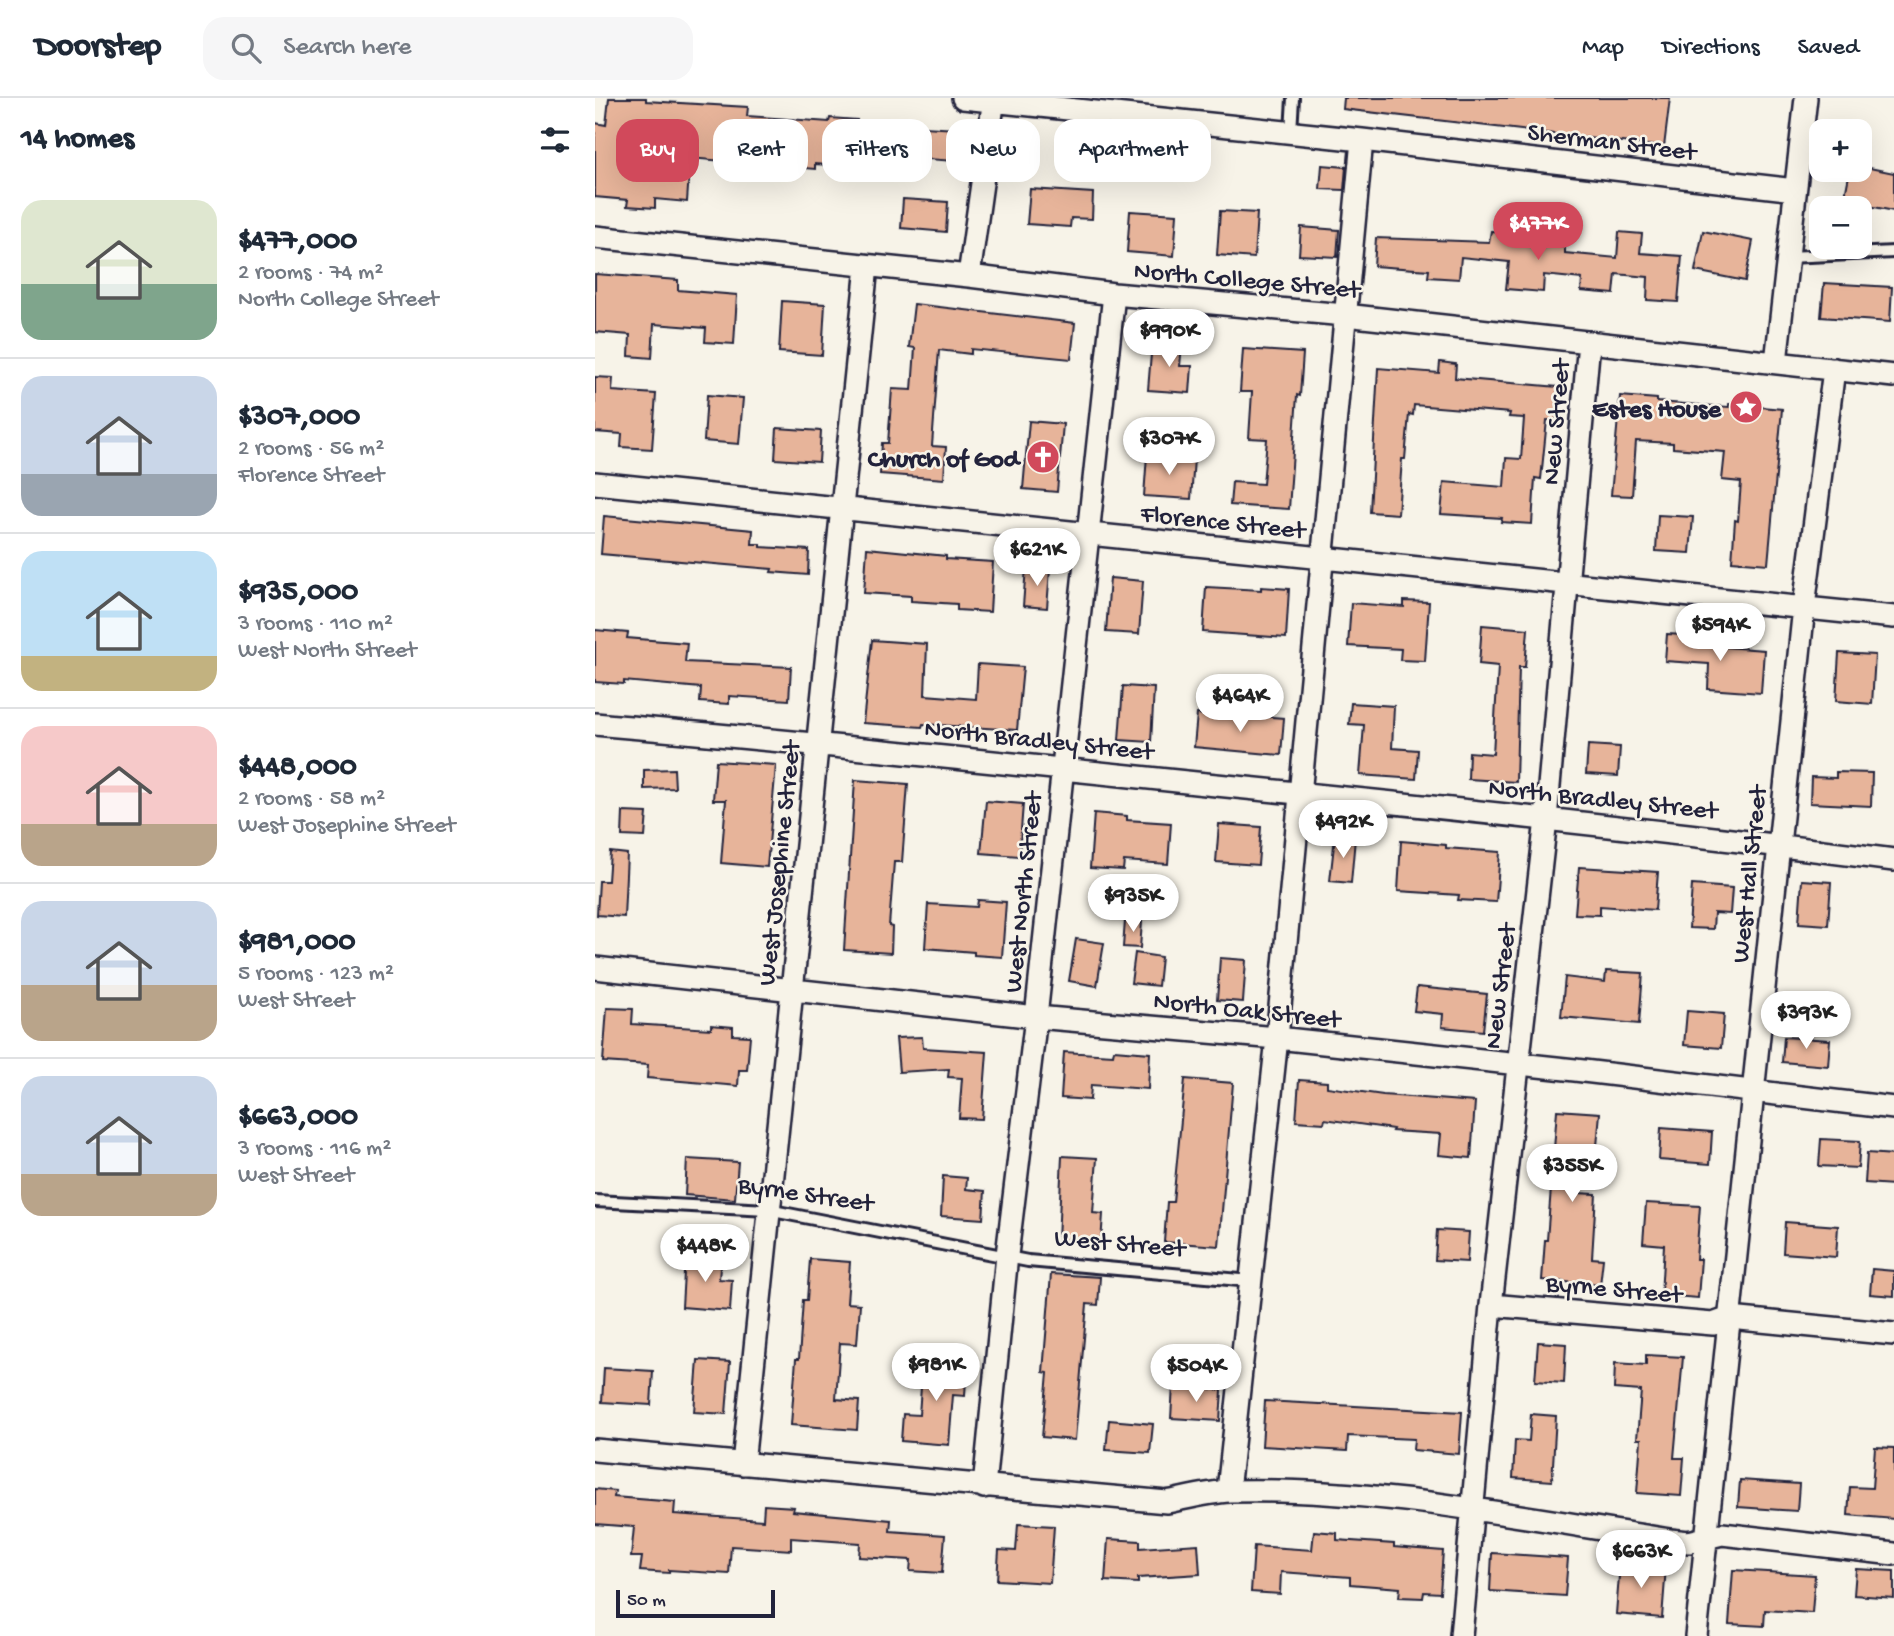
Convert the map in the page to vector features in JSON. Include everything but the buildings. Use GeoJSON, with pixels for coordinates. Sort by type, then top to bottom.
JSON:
{"type":"FeatureCollection","features":[{"type":"Feature","properties":{"kind":"street","name":"Sherman Street"},"geometry":{"type":"LineString","coordinates":[[963,98],[1291,132],[1795,190]]}},
{"type":"Feature","properties":{"kind":"street"},"geometry":{"type":"LineString","coordinates":[[1776,362],[1806,98]]}},
{"type":"Feature","properties":{"kind":"street"},"geometry":{"type":"LineString","coordinates":[[969,276],[994,100]]}},
{"type":"Feature","properties":{"kind":"street"},"geometry":{"type":"LineString","coordinates":[[1228,1491],[1277,1038],[1362,140]]}},
{"type":"Feature","properties":{"kind":"street","name":"North College Street"},"geometry":{"type":"LineString","coordinates":[[595,237],[1114,294],[1345,315],[1894,376]]}},
{"type":"Feature","properties":{"kind":"street","name":"West Josephine Street"},"geometry":{"type":"LineString","coordinates":[[743,1464],[867,266]]}},
{"type":"Feature","properties":{"kind":"street","name":"West North Street"},"geometry":{"type":"LineString","coordinates":[[1007,1255],[1114,294]]}},
{"type":"Feature","properties":{"kind":"street","name":"New Street"},"geometry":{"type":"LineString","coordinates":[[1461,1636],[1491,1305],[1546,819],[1589,342]]}},
{"type":"Feature","properties":{"kind":"street","name":"West Hall Street"},"geometry":{"type":"LineString","coordinates":[[1696,1636],[1804,607],[1834,369]]}},
{"type":"Feature","properties":{"kind":"street","name":"Florence Street"},"geometry":{"type":"LineString","coordinates":[[595,483],[1894,617]]}},
{"type":"Feature","properties":{"kind":"street","name":"North Bradley Street"},"geometry":{"type":"LineString","coordinates":[[595,724],[818,743],[1300,793],[1779,844],[1894,860]]}},
{"type":"Feature","properties":{"kind":"street","name":"North Oak Street"},"geometry":{"type":"LineString","coordinates":[[595,968],[1035,1017],[1277,1038],[1575,1070],[1894,1108]]}},
{"type":"Feature","properties":{"kind":"street"},"geometry":{"type":"LineString","coordinates":[[984,1487],[1007,1255]]}},
{"type":"Feature","properties":{"kind":"street","name":"Byrne Street"},"geometry":{"type":"LineString","coordinates":[[1491,1305],[1713,1324],[1730,1318],[1894,1334]]}},
{"type":"Feature","properties":{"kind":"street"},"geometry":{"type":"LineString","coordinates":[[595,1450],[1167,1502],[1228,1491],[1341,1494],[1472,1510],[1670,1540],[1689,1542],[1722,1534],[1894,1554]]}},
{"type":"Feature","properties":{"kind":"lane"},"geometry":{"type":"LineString","coordinates":[[1291,132],[1293,98]]}},
{"type":"Feature","properties":{"kind":"lane"},"geometry":{"type":"LineString","coordinates":[[1788,257],[1894,252]]}},
{"type":"Feature","properties":{"kind":"lane","name":"Byrne Street"},"geometry":{"type":"LineString","coordinates":[[595,1201],[768,1210],[1007,1255]]}},
{"type":"Feature","properties":{"kind":"lane","name":"West Street"},"geometry":{"type":"LineString","coordinates":[[1007,1255],[1028,1261],[1251,1281]]}},
{"type":"Feature","properties":{"kind":"place","name":"Estes House"},"geometry":{"type":"Point","coordinates":[1746,407]}},
{"type":"Feature","properties":{"kind":"place","name":"Church of God"},"geometry":{"type":"Point","coordinates":[1043,457]}}]}
